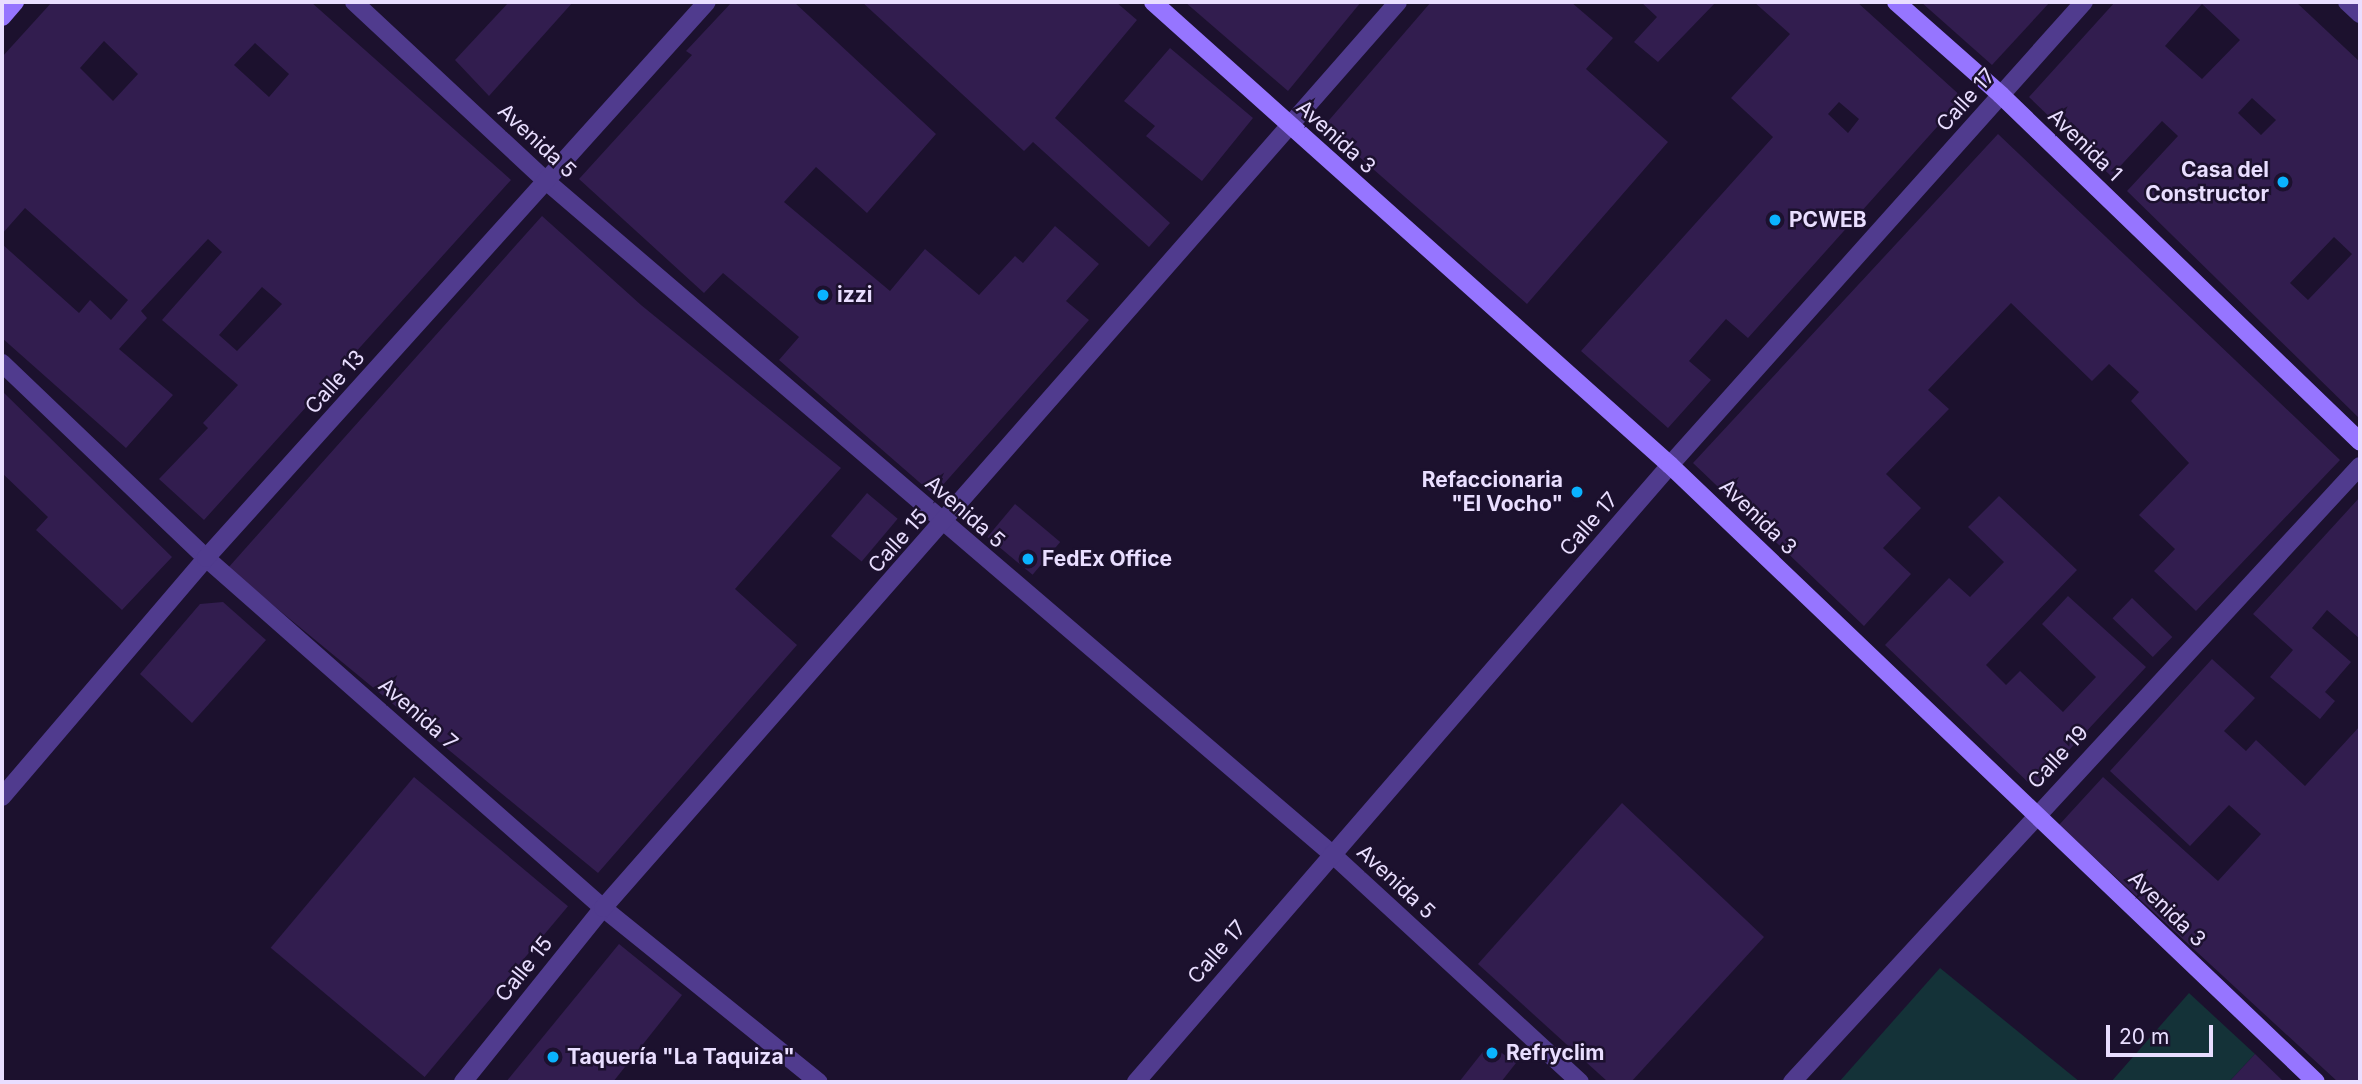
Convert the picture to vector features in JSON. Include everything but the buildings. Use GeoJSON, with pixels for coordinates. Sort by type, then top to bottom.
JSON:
{"type":"FeatureCollection","features":[{"type":"Feature","properties":{"kind":"main road"},"geometry":{"type":"LineString","coordinates":[[2,17],[15,2]]}},
{"type":"Feature","properties":{"kind":"main road","name":"Avenida 3"},"geometry":{"type":"LineString","coordinates":[[1153,2],[1289,127],[1670,465],[2316,1082]]}},
{"type":"Feature","properties":{"kind":"main road","name":"Avenida 1"},"geometry":{"type":"LineString","coordinates":[[1896,2],[2001,95],[2360,442]]}},
{"type":"Feature","properties":{"kind":"street","name":"Avenida 5"},"geometry":{"type":"LineString","coordinates":[[354,2],[546,181],[1332,854],[1580,1082]]}},
{"type":"Feature","properties":{"kind":"street","name":"Calle 13"},"geometry":{"type":"LineString","coordinates":[[2,797],[206,558],[707,2]]}},
{"type":"Feature","properties":{"kind":"street","name":"Calle 15"},"geometry":{"type":"LineString","coordinates":[[463,1082],[603,908],[944,523],[1398,2]]}},
{"type":"Feature","properties":{"kind":"street","name":"Calle 17"},"geometry":{"type":"LineString","coordinates":[[1136,1082],[1670,465],[2084,2]]}},
{"type":"Feature","properties":{"kind":"street"},"geometry":{"type":"LineString","coordinates":[[2347,2],[2360,14]]}},
{"type":"Feature","properties":{"kind":"street","name":"Avenida 7"},"geometry":{"type":"LineString","coordinates":[[2,363],[206,558],[603,908],[819,1082]]}},
{"type":"Feature","properties":{"kind":"street","name":"Calle 19"},"geometry":{"type":"LineString","coordinates":[[1792,1082],[2035,815],[2360,466]]}},
{"type":"Feature","properties":{"kind":"green space"},"geometry":{"type":"Polygon","coordinates":[[[1940,968],[2080,1082],[1839,1082],[1940,968]]]}},
{"type":"Feature","properties":{"kind":"green space"},"geometry":{"type":"Polygon","coordinates":[[[2189,993],[2255,1054],[2229,1082],[2111,1082],[2189,993]]]}},
{"type":"Feature","properties":{"kind":"place","name":"Casa del Constructor"},"geometry":{"type":"Point","coordinates":[2283,182]}},
{"type":"Feature","properties":{"kind":"place","name":"PCWEB"},"geometry":{"type":"Point","coordinates":[1775,220]}},
{"type":"Feature","properties":{"kind":"place","name":"izzi"},"geometry":{"type":"Point","coordinates":[823,295]}},
{"type":"Feature","properties":{"kind":"place","name":"Refaccionaria \"El Vocho\""},"geometry":{"type":"Point","coordinates":[1577,492]}},
{"type":"Feature","properties":{"kind":"place","name":"FedEx Office"},"geometry":{"type":"Point","coordinates":[1028,559]}},
{"type":"Feature","properties":{"kind":"place","name":"Refryclim"},"geometry":{"type":"Point","coordinates":[1492,1053]}},
{"type":"Feature","properties":{"kind":"place","name":"Taquería \"La Taquiza\""},"geometry":{"type":"Point","coordinates":[553,1057]}}]}
